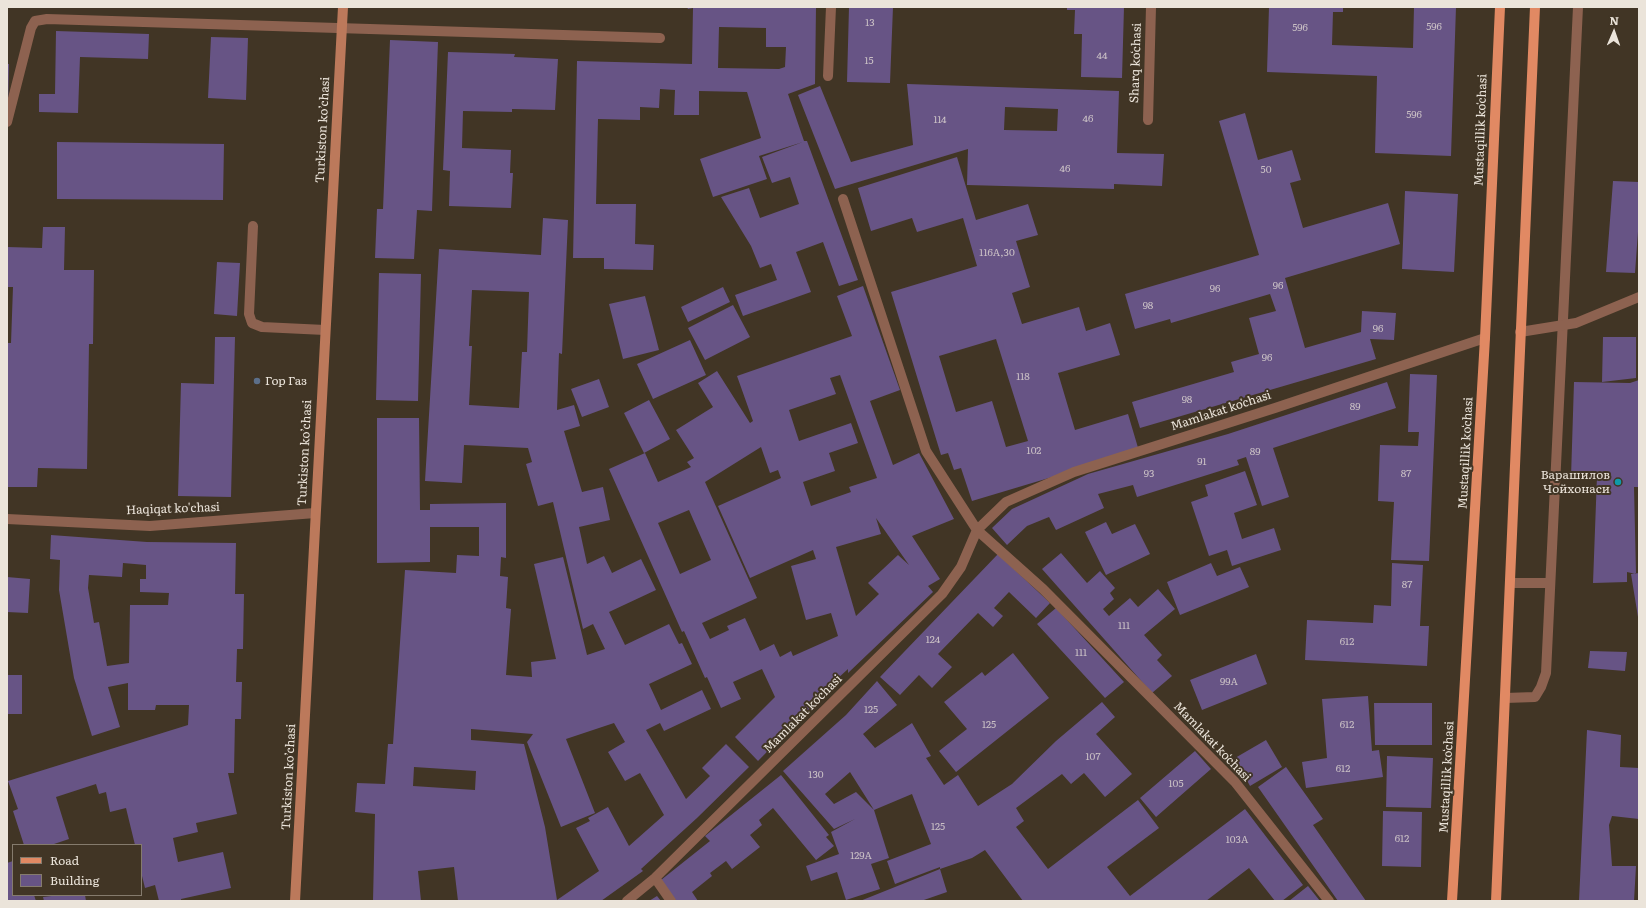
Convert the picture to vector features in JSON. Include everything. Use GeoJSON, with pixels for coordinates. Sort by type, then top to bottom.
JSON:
{"type":"FeatureCollection","features":[{"type":"Feature","properties":{"kind":"main road","name":"Turkiston ko’chasi"},"geometry":{"type":"LineString","coordinates":[[295,901],[343,7]]}},
{"type":"Feature","properties":{"kind":"main road","name":"Mustaqillik koʻchasi"},"geometry":{"type":"LineString","coordinates":[[1452,901],[1485,338],[1500,7]]}},
{"type":"Feature","properties":{"kind":"main road"},"geometry":{"type":"LineString","coordinates":[[1496,901],[1535,7]]}},
{"type":"Feature","properties":{"kind":"street"},"geometry":{"type":"LineString","coordinates":[[828,76],[832,7]]}},
{"type":"Feature","properties":{"kind":"street","name":"Sharq koʻchasi"},"geometry":{"type":"LineString","coordinates":[[1148,120],[1151,7]]}},
{"type":"Feature","properties":{"kind":"street"},"geometry":{"type":"LineString","coordinates":[[1505,698],[1535,697],[1541,687],[1546,673],[1578,7]]}},
{"type":"Feature","properties":{"kind":"street"},"geometry":{"type":"LineString","coordinates":[[7,122],[31,28],[35,22],[46,19],[660,38]]}},
{"type":"Feature","properties":{"kind":"street"},"geometry":{"type":"LineString","coordinates":[[843,199],[926,451],[977,530]]}},
{"type":"Feature","properties":{"kind":"street"},"geometry":{"type":"LineString","coordinates":[[253,226],[249,314],[252,323],[262,327],[325,330]]}},
{"type":"Feature","properties":{"kind":"street"},"geometry":{"type":"LineString","coordinates":[[1520,332],[1576,322],[1639,297]]}},
{"type":"Feature","properties":{"kind":"street","name":"Mamlakat koʻchasi"},"geometry":{"type":"LineString","coordinates":[[627,901],[655,878],[942,594],[961,567],[977,530],[1006,502],[1074,472],[1276,408],[1485,338]]}},
{"type":"Feature","properties":{"kind":"street","name":"Haqiqat ko'chasi"},"geometry":{"type":"LineString","coordinates":[[7,519],[150,526],[315,514]]}},
{"type":"Feature","properties":{"kind":"street","name":"Mamlakat koʻchasi"},"geometry":{"type":"LineString","coordinates":[[977,530],[1043,589],[1234,782],[1329,901]]}},
{"type":"Feature","properties":{"kind":"street"},"geometry":{"type":"LineString","coordinates":[[1510,583],[1550,583]]}},
{"type":"Feature","properties":{"kind":"street"},"geometry":{"type":"LineString","coordinates":[[655,878],[671,901]]}},
{"type":"Feature","properties":{"kind":"building"},"geometry":{"type":"Polygon","coordinates":[[[687,7],[816,7],[815,84],[788,94],[804,141],[807,141],[858,280],[839,286],[823,242],[796,252],[811,292],[743,316],[735,295],[777,280],[771,264],[760,268],[751,246],[721,197],[749,188],[760,218],[799,204],[790,177],[772,183],[762,157],[803,142],[759,156],[767,179],[713,197],[700,159],[761,138],[747,92],[699,91],[699,115],[674,115],[675,90],[660,89],[659,108],[640,107],[640,120],[598,119],[596,204],[636,204],[635,244],[654,245],[653,270],[604,269],[604,258],[573,258],[577,61],[692,64],[693,8],[688,9],[687,7]],[[719,27],[718,68],[779,69],[785,67],[786,47],[766,47],[766,28],[719,27]]]}},
{"type":"Feature","properties":{"kind":"building"},"geometry":{"type":"Polygon","coordinates":[[[849,7],[893,7],[890,83],[847,82],[849,7]]]}},
{"type":"Feature","properties":{"kind":"building"},"geometry":{"type":"Polygon","coordinates":[[[1067,7],[1124,7],[1122,78],[1081,77],[1082,34],[1074,34],[1075,10],[1067,10],[1067,7]]]}},
{"type":"Feature","properties":{"kind":"building"},"geometry":{"type":"Polygon","coordinates":[[[1269,7],[1343,7],[1343,12],[1333,12],[1332,45],[1413,48],[1414,7],[1456,7],[1451,156],[1375,153],[1377,76],[1267,72],[1269,7]]]}},
{"type":"Feature","properties":{"kind":"building"},"geometry":{"type":"Polygon","coordinates":[[[56,31],[149,34],[148,59],[80,57],[78,113],[39,112],[39,94],[55,94],[56,31]]]}},
{"type":"Feature","properties":{"kind":"building"},"geometry":{"type":"Polygon","coordinates":[[[211,37],[248,38],[246,100],[208,98],[211,37]]]}},
{"type":"Feature","properties":{"kind":"building"},"geometry":{"type":"Polygon","coordinates":[[[390,40],[438,42],[432,211],[417,210],[414,259],[375,258],[377,209],[383,209],[390,40]]]}},
{"type":"Feature","properties":{"kind":"building"},"geometry":{"type":"Polygon","coordinates":[[[448,52],[515,54],[514,57],[558,59],[555,110],[512,109],[512,112],[463,111],[462,148],[511,150],[510,173],[513,173],[511,208],[449,206],[450,171],[443,170],[448,52]]]}},
{"type":"Feature","properties":{"kind":"building"},"geometry":{"type":"Polygon","coordinates":[[[7,64],[9,64],[8,107],[7,107],[7,64]]]}},
{"type":"Feature","properties":{"kind":"building"},"geometry":{"type":"Polygon","coordinates":[[[907,84],[1119,91],[1117,153],[1164,154],[1162,186],[1114,184],[1114,189],[967,185],[968,149],[835,189],[798,95],[820,86],[851,162],[913,145],[907,84]],[[1005,107],[1004,130],[1057,131],[1058,109],[1005,107]]]}},
{"type":"Feature","properties":{"kind":"building"},"geometry":{"type":"Polygon","coordinates":[[[1245,113],[1258,160],[1292,150],[1301,180],[1290,183],[1303,228],[1388,203],[1400,244],[1285,278],[1305,348],[1361,332],[1362,311],[1396,313],[1394,340],[1370,339],[1376,359],[1140,428],[1132,402],[1234,372],[1231,362],[1259,354],[1249,318],[1276,311],[1270,294],[1171,323],[1170,319],[1135,329],[1125,294],[1259,255],[1219,121],[1245,113]]]}},
{"type":"Feature","properties":{"kind":"building"},"geometry":{"type":"Polygon","coordinates":[[[57,142],[224,144],[223,200],[57,199],[57,142]]]}},
{"type":"Feature","properties":{"kind":"building"},"geometry":{"type":"Polygon","coordinates":[[[957,157],[976,220],[1028,204],[1038,235],[1016,241],[1030,287],[1012,293],[1022,324],[1079,307],[1086,331],[1110,323],[1120,355],[1058,373],[1075,430],[1128,414],[1139,451],[972,501],[961,468],[954,470],[948,453],[941,455],[891,292],[977,266],[963,218],[917,232],[912,218],[871,231],[858,188],[957,157]],[[996,339],[939,356],[956,412],[992,401],[1006,447],[1028,441],[996,339]]]}},
{"type":"Feature","properties":{"kind":"building"},"geometry":{"type":"Polygon","coordinates":[[[1613,181],[1639,182],[1639,218],[1635,273],[1606,272],[1613,181]]]}},
{"type":"Feature","properties":{"kind":"building"},"geometry":{"type":"Polygon","coordinates":[[[1405,191],[1458,194],[1454,272],[1402,269],[1405,191]]]}},
{"type":"Feature","properties":{"kind":"building"},"geometry":{"type":"Polygon","coordinates":[[[543,218],[568,220],[562,354],[559,353],[557,410],[574,405],[580,426],[564,431],[582,492],[603,487],[610,520],[579,527],[587,564],[604,556],[612,573],[641,559],[656,590],[609,612],[625,645],[669,624],[679,644],[682,643],[692,664],[649,684],[661,710],[702,690],[711,709],[664,731],[660,723],[646,730],[686,799],[710,776],[702,768],[726,744],[749,767],[697,818],[641,869],[643,871],[601,901],[458,901],[454,867],[418,871],[421,901],[373,901],[375,814],[355,812],[357,783],[385,784],[388,744],[393,744],[405,570],[456,573],[457,555],[479,556],[479,527],[430,527],[430,562],[377,563],[377,418],[419,418],[420,510],[430,510],[430,504],[506,503],[506,558],[501,557],[500,576],[508,577],[506,608],[511,609],[506,675],[532,677],[531,662],[556,659],[534,564],[563,557],[587,655],[605,649],[593,624],[583,629],[553,502],[538,506],[526,464],[532,462],[528,448],[464,445],[462,483],[425,481],[439,249],[541,255],[543,218]],[[472,290],[469,346],[472,346],[469,405],[519,408],[522,352],[527,352],[529,292],[472,290]],[[614,723],[566,739],[595,813],[561,827],[527,742],[533,734],[471,729],[471,740],[524,744],[545,827],[557,900],[599,871],[576,828],[590,821],[588,818],[608,807],[629,846],[664,815],[640,773],[625,781],[608,752],[625,742],[614,723]],[[414,767],[413,786],[475,790],[476,771],[414,767]]]}},
{"type":"Feature","properties":{"kind":"building"},"geometry":{"type":"Polygon","coordinates":[[[43,227],[65,227],[64,270],[94,270],[93,344],[89,344],[87,469],[38,468],[37,487],[7,487],[7,343],[11,343],[13,287],[7,287],[7,247],[42,248],[43,227]]]}},
{"type":"Feature","properties":{"kind":"building"},"geometry":{"type":"Polygon","coordinates":[[[217,262],[240,263],[237,316],[214,314],[217,262]]]}},
{"type":"Feature","properties":{"kind":"building"},"geometry":{"type":"Polygon","coordinates":[[[379,273],[421,274],[418,401],[376,400],[379,273]]]}},
{"type":"Feature","properties":{"kind":"building"},"geometry":{"type":"Polygon","coordinates":[[[863,286],[900,390],[870,401],[893,465],[919,453],[954,519],[912,536],[940,579],[928,586],[933,592],[848,673],[848,669],[813,701],[814,704],[758,761],[735,737],[775,697],[762,669],[733,682],[741,699],[721,708],[707,677],[705,678],[684,631],[682,632],[609,469],[645,453],[658,482],[691,467],[687,462],[694,458],[676,430],[713,407],[698,383],[717,371],[750,423],[753,421],[737,376],[852,336],[837,296],[863,286]],[[840,375],[830,378],[836,394],[789,410],[799,441],[851,423],[858,443],[829,453],[835,471],[803,482],[811,506],[851,492],[849,487],[877,478],[840,375]],[[761,447],[705,482],[757,598],[702,623],[710,639],[729,630],[727,626],[745,618],[760,651],[774,644],[780,657],[791,651],[793,656],[838,636],[831,613],[806,620],[791,566],[816,559],[813,550],[750,578],[718,506],[781,478],[778,470],[770,473],[761,447]],[[689,510],[658,523],[680,574],[711,560],[689,510]],[[876,518],[881,534],[836,547],[856,616],[879,594],[868,583],[898,555],[909,565],[876,518]]]}},
{"type":"Feature","properties":{"kind":"building"},"geometry":{"type":"Polygon","coordinates":[[[723,287],[730,302],[688,322],[681,307],[723,287]]]}},
{"type":"Feature","properties":{"kind":"building"},"geometry":{"type":"Polygon","coordinates":[[[645,296],[659,350],[623,359],[609,304],[645,296]]]}},
{"type":"Feature","properties":{"kind":"building"},"geometry":{"type":"Polygon","coordinates":[[[733,305],[750,337],[705,360],[688,328],[733,305]]]}},
{"type":"Feature","properties":{"kind":"building"},"geometry":{"type":"Polygon","coordinates":[[[215,337],[235,337],[231,497],[178,496],[181,383],[214,384],[215,337]]]}},
{"type":"Feature","properties":{"kind":"building"},"geometry":{"type":"Polygon","coordinates":[[[1603,337],[1636,337],[1636,378],[1602,382],[1603,337]]]}},
{"type":"Feature","properties":{"kind":"building"},"geometry":{"type":"Polygon","coordinates":[[[690,340],[706,375],[653,399],[637,364],[690,340]]]}},
{"type":"Feature","properties":{"kind":"building"},"geometry":{"type":"Polygon","coordinates":[[[1410,374],[1437,375],[1429,561],[1391,560],[1394,502],[1378,501],[1380,445],[1418,446],[1419,432],[1408,432],[1410,374]]]}},
{"type":"Feature","properties":{"kind":"building"},"geometry":{"type":"Polygon","coordinates":[[[599,379],[609,407],[582,417],[571,389],[599,379]]]}},
{"type":"Feature","properties":{"kind":"building","name":"Варашилов Чойхонаси"},"geometry":{"type":"Polygon","coordinates":[[[1639,380],[1639,487],[1634,487],[1636,574],[1627,572],[1627,582],[1593,583],[1597,476],[1571,477],[1574,382],[1630,383],[1639,380]]]}},
{"type":"Feature","properties":{"kind":"building"},"geometry":{"type":"Polygon","coordinates":[[[1387,382],[1396,408],[1273,448],[1289,497],[1262,506],[1246,457],[1237,460],[1239,465],[1137,497],[1133,485],[1098,494],[1104,508],[1056,530],[1049,517],[1027,526],[1007,545],[992,528],[1012,509],[1088,474],[1228,434],[1387,382]]]}},
{"type":"Feature","properties":{"kind":"building"},"geometry":{"type":"Polygon","coordinates":[[[649,400],[670,439],[644,453],[624,413],[649,400]]]}},
{"type":"Feature","properties":{"kind":"building"},"geometry":{"type":"Polygon","coordinates":[[[1245,471],[1257,505],[1234,513],[1242,539],[1274,528],[1281,550],[1232,566],[1227,550],[1209,556],[1191,502],[1208,496],[1205,485],[1245,471]]]}},
{"type":"Feature","properties":{"kind":"building"},"geometry":{"type":"Polygon","coordinates":[[[1106,522],[1112,534],[1135,524],[1150,554],[1106,575],[1085,532],[1106,522]]]}},
{"type":"Feature","properties":{"kind":"building"},"geometry":{"type":"Polygon","coordinates":[[[51,535],[147,542],[236,543],[235,594],[244,594],[243,649],[237,649],[236,682],[242,682],[241,719],[235,719],[234,773],[228,773],[237,814],[196,823],[198,832],[173,838],[178,862],[223,852],[231,888],[181,899],[181,901],[159,901],[155,885],[145,888],[142,876],[142,844],[135,844],[126,808],[110,812],[106,792],[99,794],[96,784],[56,797],[69,839],[54,844],[24,844],[13,811],[18,809],[8,781],[188,725],[189,705],[156,705],[155,710],[128,710],[128,683],[108,687],[120,727],[92,736],[74,678],[59,590],[60,560],[50,559],[51,535]],[[123,563],[122,577],[89,575],[88,588],[94,623],[99,622],[107,666],[129,663],[130,605],[168,605],[169,593],[140,592],[140,579],[146,579],[146,565],[123,563]]]}},
{"type":"Feature","properties":{"kind":"building"},"geometry":{"type":"Polygon","coordinates":[[[1061,553],[1087,583],[1100,571],[1115,588],[1110,593],[1114,599],[1103,609],[1109,616],[1130,598],[1138,607],[1158,589],[1175,609],[1144,635],[1162,655],[1157,660],[1172,676],[1152,693],[1042,569],[1061,553]]]}},
{"type":"Feature","properties":{"kind":"building"},"geometry":{"type":"Polygon","coordinates":[[[998,554],[1050,603],[1036,618],[1009,592],[994,608],[1003,616],[993,627],[978,613],[938,654],[952,667],[932,688],[919,675],[900,695],[880,677],[998,554]]]}},
{"type":"Feature","properties":{"kind":"building"},"geometry":{"type":"Polygon","coordinates":[[[1211,563],[1217,576],[1240,567],[1249,587],[1180,615],[1167,582],[1211,563]]]}},
{"type":"Feature","properties":{"kind":"building"},"geometry":{"type":"Polygon","coordinates":[[[1392,563],[1423,565],[1420,626],[1429,626],[1427,666],[1305,660],[1307,620],[1373,623],[1374,605],[1391,606],[1392,563]]]}},
{"type":"Feature","properties":{"kind":"building"},"geometry":{"type":"Polygon","coordinates":[[[1639,573],[1639,617],[1638,617],[1631,574],[1639,573]]]}},
{"type":"Feature","properties":{"kind":"building"},"geometry":{"type":"Polygon","coordinates":[[[7,577],[30,579],[28,613],[7,612],[7,577]]]}},
{"type":"Feature","properties":{"kind":"building"},"geometry":{"type":"Polygon","coordinates":[[[1056,608],[1124,682],[1105,698],[1037,624],[1056,608]]]}},
{"type":"Feature","properties":{"kind":"building"},"geometry":{"type":"Polygon","coordinates":[[[1590,651],[1627,652],[1625,671],[1588,668],[1590,651]]]}},
{"type":"Feature","properties":{"kind":"building"},"geometry":{"type":"Polygon","coordinates":[[[1013,653],[1049,698],[956,772],[939,751],[967,729],[944,702],[982,672],[985,676],[1013,653]]]}},
{"type":"Feature","properties":{"kind":"building"},"geometry":{"type":"Polygon","coordinates":[[[1256,654],[1267,684],[1202,710],[1190,680],[1256,654]]]}},
{"type":"Feature","properties":{"kind":"building"},"geometry":{"type":"Polygon","coordinates":[[[7,675],[22,675],[22,714],[7,714],[7,675]]]}},
{"type":"Feature","properties":{"kind":"building"},"geometry":{"type":"Polygon","coordinates":[[[877,681],[897,705],[863,734],[875,748],[912,723],[931,756],[926,758],[944,785],[958,775],[978,806],[1012,784],[1056,741],[1102,702],[1115,717],[1096,734],[1132,774],[1105,797],[1084,773],[1071,784],[1062,774],[1016,808],[1024,821],[1016,827],[1048,869],[1138,800],[1159,828],[1107,867],[1130,896],[1245,809],[1303,885],[1282,901],[1275,901],[1249,868],[1206,901],[1023,901],[985,850],[972,858],[940,869],[940,867],[895,884],[887,861],[931,844],[912,794],[874,810],[889,858],[871,864],[880,889],[846,900],[837,872],[811,881],[806,866],[839,854],[831,832],[855,819],[834,829],[783,771],[846,715],[877,681]],[[850,772],[825,794],[834,804],[856,792],[874,810],[850,772]]]}},
{"type":"Feature","properties":{"kind":"building"},"geometry":{"type":"Polygon","coordinates":[[[1368,696],[1372,751],[1379,750],[1383,777],[1306,788],[1302,762],[1327,758],[1322,699],[1368,696]]]}},
{"type":"Feature","properties":{"kind":"building"},"geometry":{"type":"Polygon","coordinates":[[[1374,703],[1432,703],[1432,745],[1375,745],[1374,703]]]}},
{"type":"Feature","properties":{"kind":"building"},"geometry":{"type":"Polygon","coordinates":[[[1587,730],[1621,735],[1620,767],[1639,768],[1639,819],[1612,816],[1609,825],[1612,866],[1636,866],[1634,901],[1579,901],[1587,730]]]}},
{"type":"Feature","properties":{"kind":"building"},"geometry":{"type":"Polygon","coordinates":[[[1266,740],[1282,767],[1250,786],[1235,758],[1266,740]]]}},
{"type":"Feature","properties":{"kind":"building"},"geometry":{"type":"Polygon","coordinates":[[[1195,751],[1211,769],[1156,817],[1140,798],[1195,751]]]}},
{"type":"Feature","properties":{"kind":"building"},"geometry":{"type":"Polygon","coordinates":[[[1387,756],[1433,758],[1431,808],[1386,807],[1387,756]]]}},
{"type":"Feature","properties":{"kind":"building"},"geometry":{"type":"Polygon","coordinates":[[[1286,767],[1323,819],[1313,825],[1366,901],[1338,901],[1258,787],[1286,767]]]}},
{"type":"Feature","properties":{"kind":"building"},"geometry":{"type":"Polygon","coordinates":[[[781,775],[829,835],[826,837],[834,846],[816,860],[773,808],[759,820],[762,825],[750,835],[760,847],[732,869],[726,861],[710,873],[712,876],[692,892],[698,901],[676,901],[661,880],[710,841],[705,836],[781,775]]]}},
{"type":"Feature","properties":{"kind":"building"},"geometry":{"type":"Polygon","coordinates":[[[1383,811],[1422,812],[1421,867],[1382,866],[1383,811]]]}},
{"type":"Feature","properties":{"kind":"building"},"geometry":{"type":"Polygon","coordinates":[[[12,861],[12,896],[34,896],[36,901],[7,901],[7,863],[12,861]]]}},
{"type":"Feature","properties":{"kind":"building"},"geometry":{"type":"Polygon","coordinates":[[[940,869],[947,892],[921,901],[860,901],[940,869]]]}},
{"type":"Feature","properties":{"kind":"building"},"geometry":{"type":"Polygon","coordinates":[[[1308,886],[1320,901],[1289,901],[1308,886]]]}},
{"type":"Feature","properties":{"kind":"building"},"geometry":{"type":"Polygon","coordinates":[[[85,896],[86,901],[44,901],[43,897],[85,896]]]}},
{"type":"Feature","properties":{"kind":"building"},"geometry":{"type":"Polygon","coordinates":[[[657,896],[661,901],[649,901],[657,896]]]}},
{"type":"Feature","properties":{"kind":"place","name":"Гор Газ"},"geometry":{"type":"Point","coordinates":[257,381]}},
{"type":"Feature","properties":{"kind":"place","name":"Варашилов Чойхонаси"},"geometry":{"type":"Point","coordinates":[1618,482]}}]}
